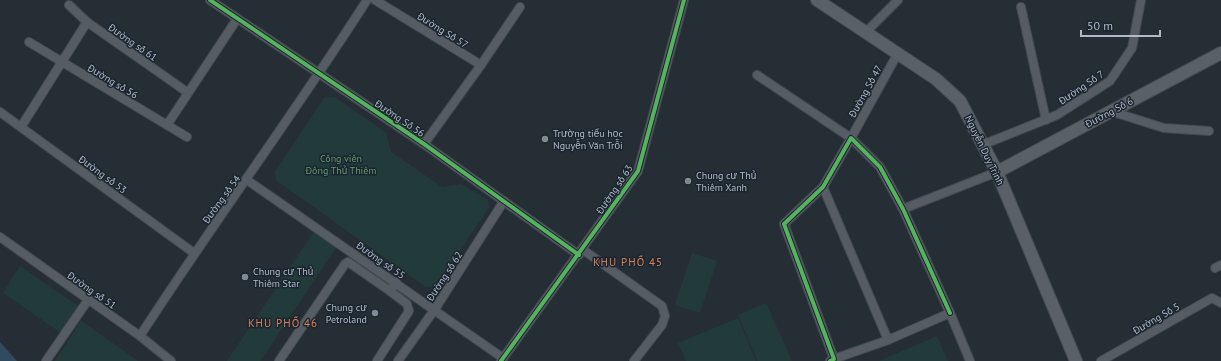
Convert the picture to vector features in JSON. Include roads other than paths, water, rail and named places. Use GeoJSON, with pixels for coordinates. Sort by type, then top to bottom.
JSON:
{"type":"FeatureCollection","features":[{"type":"Feature","properties":{"kind":"main road","name":"Nguyễn Duy Trinh"},"geometry":{"type":"LineString","coordinates":[[817,0],[864,33],[898,53],[936,79],[960,101],[997,172],[1076,361]]}},
{"type":"Feature","properties":{"kind":"main road","name":"Đường Số 6"},"geometry":{"type":"LineString","coordinates":[[997,172],[1110,111],[1221,54]]}},
{"type":"Feature","properties":{"kind":"street","name":"Đường Số 56"},"geometry":{"type":"LineString","coordinates":[[210,0],[237,20],[424,144],[504,201],[662,306],[665,316],[662,325],[634,361]]}},
{"type":"Feature","properties":{"kind":"street"},"geometry":{"type":"LineString","coordinates":[[319,74],[367,0]]}},
{"type":"Feature","properties":{"kind":"street","name":"Đường Số 57"},"geometry":{"type":"LineString","coordinates":[[375,0],[481,65]]}},
{"type":"Feature","properties":{"kind":"street","name":"Đường số 63"},"geometry":{"type":"LineString","coordinates":[[502,359],[638,171],[684,0]]}},
{"type":"Feature","properties":{"kind":"street"},"geometry":{"type":"LineString","coordinates":[[864,33],[898,0]]}},
{"type":"Feature","properties":{"kind":"street","name":"Đường Số 7"},"geometry":{"type":"LineString","coordinates":[[982,145],[1057,115],[1110,81],[1132,48],[1142,0]]}},
{"type":"Feature","properties":{"kind":"street","name":"Đường số 61"},"geometry":{"type":"LineString","coordinates":[[69,5],[87,22],[187,92]]}},
{"type":"Feature","properties":{"kind":"street","name":"Đường Số 56"},"geometry":{"type":"LineString","coordinates":[[424,144],[481,65],[520,7]]}},
{"type":"Feature","properties":{"kind":"street"},"geometry":{"type":"LineString","coordinates":[[1021,7],[1046,120]]}},
{"type":"Feature","properties":{"kind":"street"},"geometry":{"type":"LineString","coordinates":[[167,125],[187,92],[237,20]]}},
{"type":"Feature","properties":{"kind":"street"},"geometry":{"type":"LineString","coordinates":[[21,127],[87,22]]}},
{"type":"Feature","properties":{"kind":"street","name":"Đường số 56"},"geometry":{"type":"LineString","coordinates":[[29,42],[187,137]]}},
{"type":"Feature","properties":{"kind":"street","name":"Đường Số 47"},"geometry":{"type":"LineString","coordinates":[[833,360],[784,224],[823,187],[898,53]]}},
{"type":"Feature","properties":{"kind":"street","name":"Đường số 54"},"geometry":{"type":"LineString","coordinates":[[140,336],[194,253],[247,180],[319,74]]}},
{"type":"Feature","properties":{"kind":"street"},"geometry":{"type":"LineString","coordinates":[[757,75],[850,138],[880,166],[904,209],[970,361]]}},
{"type":"Feature","properties":{"kind":"street"},"geometry":{"type":"LineString","coordinates":[[1110,111],[1164,128],[1209,131]]}},
{"type":"Feature","properties":{"kind":"street","name":"Đường số 53"},"geometry":{"type":"LineString","coordinates":[[0,112],[194,253]]}},
{"type":"Feature","properties":{"kind":"street"},"geometry":{"type":"LineString","coordinates":[[904,209],[997,172]]}},
{"type":"Feature","properties":{"kind":"street","name":"Đường số 55"},"geometry":{"type":"LineString","coordinates":[[247,180],[435,309],[502,359]]}},
{"type":"Feature","properties":{"kind":"street"},"geometry":{"type":"LineString","coordinates":[[823,187],[888,340]]}},
{"type":"Feature","properties":{"kind":"street","name":"Đường số 62"},"geometry":{"type":"LineString","coordinates":[[398,361],[435,309],[504,201]]}},
{"type":"Feature","properties":{"kind":"street","name":"Đường số 51"},"geometry":{"type":"LineString","coordinates":[[0,237],[140,336],[171,361]]}},
{"type":"Feature","properties":{"kind":"street"},"geometry":{"type":"LineString","coordinates":[[279,361],[345,264],[348,262],[407,304],[409,311],[377,361]]}},
{"type":"Feature","properties":{"kind":"street"},"geometry":{"type":"LineString","coordinates":[[390,291],[396,282]]}},
{"type":"Feature","properties":{"kind":"street","name":"Đường Số 5"},"geometry":{"type":"LineString","coordinates":[[1101,361],[1212,298],[1221,303]]}},
{"type":"Feature","properties":{"kind":"street"},"geometry":{"type":"LineString","coordinates":[[46,361],[88,300]]}},
{"type":"Feature","properties":{"kind":"street"},"geometry":{"type":"LineString","coordinates":[[833,360],[888,340],[950,313]]}},
{"type":"Feature","properties":{"kind":"water"},"geometry":{"type":"Polygon","coordinates":[[[0,342],[17,361],[0,361],[0,342]]]}},
{"type":"Feature","properties":{"kind":"place","name":"Trường tiểu học Nguyễn Văn Trỗi"},"geometry":{"type":"Point","coordinates":[545,139]}},
{"type":"Feature","properties":{"kind":"place","name":"Chung cư Thủ Thiêm Xanh"},"geometry":{"type":"Point","coordinates":[688,181]}},
{"type":"Feature","properties":{"kind":"place","name":"Chung cư Thủ Thiêm Star"},"geometry":{"type":"Point","coordinates":[245,277]}},
{"type":"Feature","properties":{"kind":"place","name":"Chung cư Petroland"},"geometry":{"type":"Point","coordinates":[375,313]}},
{"type":"Feature","properties":{"kind":"district","name":"KHU PHỐ 45"},"geometry":{"type":"Point","coordinates":[628,262]}},
{"type":"Feature","properties":{"kind":"district","name":"KHU PHỐ 46"},"geometry":{"type":"Point","coordinates":[283,323]}},
{"type":"Feature","properties":{"kind":"park label","name":"Công viên Đông Thủ Thiêm"},"geometry":{"type":"Point","coordinates":[341,164]}}]}
